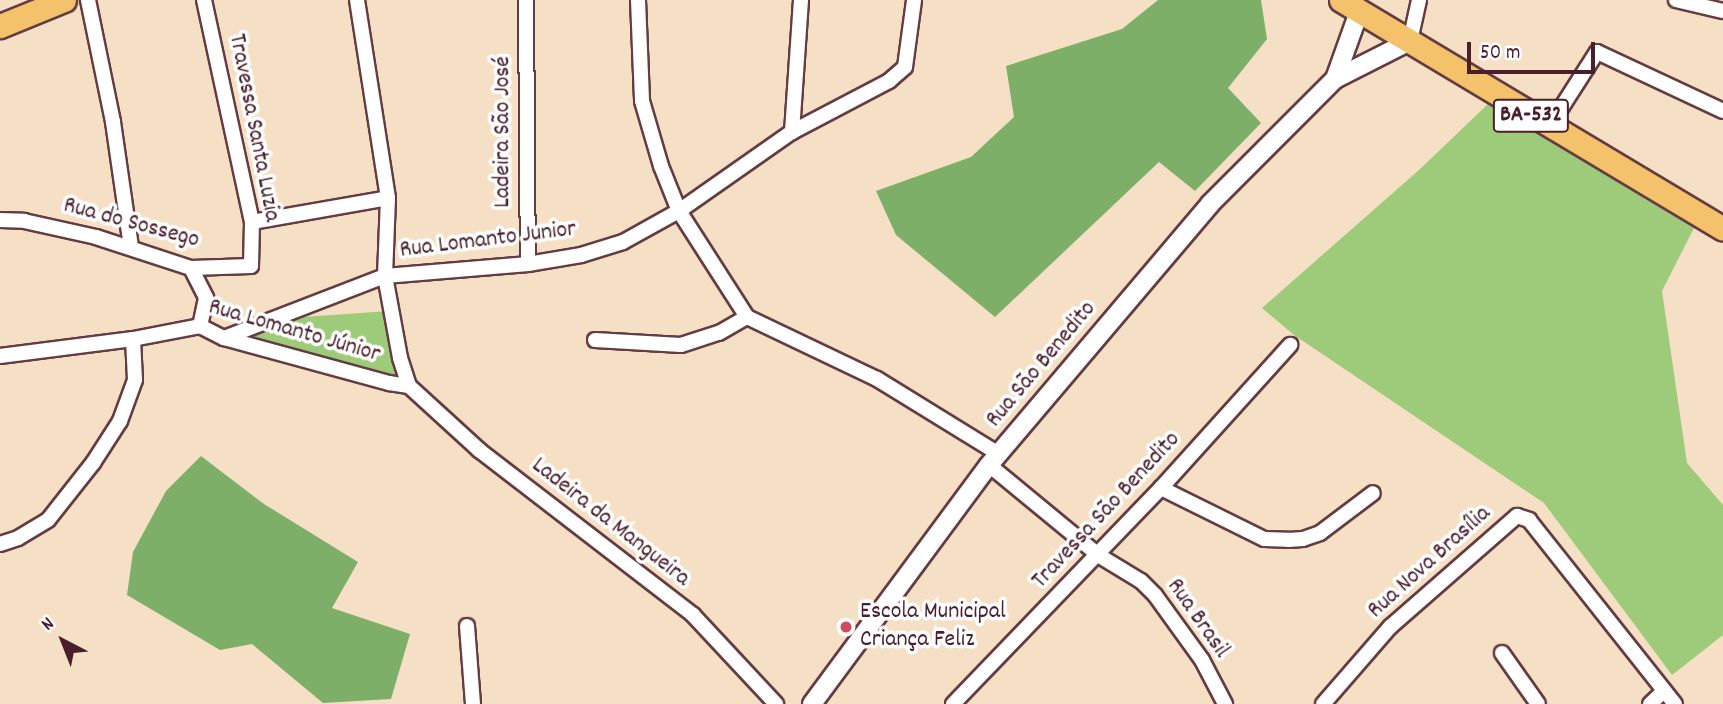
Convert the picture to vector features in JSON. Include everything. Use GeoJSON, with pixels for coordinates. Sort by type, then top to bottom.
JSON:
{"type":"FeatureCollection","features":[{"type":"Feature","properties":{"kind":"main road"},"geometry":{"type":"LineString","coordinates":[[0,26],[64,0]]}},
{"type":"Feature","properties":{"kind":"main road","name":"BA-532"},"geometry":{"type":"LineString","coordinates":[[1350,6],[1723,229]]}},
{"type":"Feature","properties":{"kind":"street"},"geometry":{"type":"LineString","coordinates":[[88,0],[113,122],[131,247]]}},
{"type":"Feature","properties":{"kind":"street","name":"Travessa Santa Luzia"},"geometry":{"type":"LineString","coordinates":[[204,0],[252,222],[251,266]]}},
{"type":"Feature","properties":{"kind":"street"},"geometry":{"type":"LineString","coordinates":[[358,0],[388,198],[385,276],[400,358],[409,386]]}},
{"type":"Feature","properties":{"kind":"street","name":"Ladeira São José"},"geometry":{"type":"LineString","coordinates":[[526,0],[528,264]]}},
{"type":"Feature","properties":{"kind":"street"},"geometry":{"type":"LineString","coordinates":[[595,340],[681,345],[719,333],[747,317],[679,211],[657,156],[642,101],[638,0]]}},
{"type":"Feature","properties":{"kind":"street"},"geometry":{"type":"LineString","coordinates":[[792,132],[800,0]]}},
{"type":"Feature","properties":{"kind":"street","name":"Rua Lomanto Junior"},"geometry":{"type":"LineString","coordinates":[[225,338],[385,276],[528,264],[581,255],[623,242],[679,211],[792,132],[889,81],[905,67],[914,0]]}},
{"type":"Feature","properties":{"kind":"street"},"geometry":{"type":"LineString","coordinates":[[1410,41],[1419,0]]}},
{"type":"Feature","properties":{"kind":"street"},"geometry":{"type":"LineString","coordinates":[[1676,0],[1723,11]]}},
{"type":"Feature","properties":{"kind":"street","name":"Rua São Benedito"},"geometry":{"type":"LineString","coordinates":[[1335,79],[1350,6]]}},
{"type":"Feature","properties":{"kind":"street","name":"Rua São Benedito"},"geometry":{"type":"LineString","coordinates":[[812,704],[994,460],[1210,204],[1335,79],[1410,41]]}},
{"type":"Feature","properties":{"kind":"street"},"geometry":{"type":"LineString","coordinates":[[1549,127],[1597,52],[1723,111]]}},
{"type":"Feature","properties":{"kind":"street"},"geometry":{"type":"LineString","coordinates":[[252,222],[388,198]]}},
{"type":"Feature","properties":{"kind":"street","name":"Rua do Sossego"},"geometry":{"type":"LineString","coordinates":[[0,220],[49,226],[131,247],[191,268],[251,266]]}},
{"type":"Feature","properties":{"kind":"street"},"geometry":{"type":"LineString","coordinates":[[191,268],[206,298],[200,326]]}},
{"type":"Feature","properties":{"kind":"street","name":"Rua Brasil"},"geometry":{"type":"LineString","coordinates":[[747,317],[877,379],[994,460],[1098,555],[1141,581],[1156,595],[1202,660],[1225,704]]}},
{"type":"Feature","properties":{"kind":"street","name":"Rua Lomanto Júnior"},"geometry":{"type":"LineString","coordinates":[[0,356],[133,339],[200,326],[225,338],[389,383],[409,386]]}},
{"type":"Feature","properties":{"kind":"street"},"geometry":{"type":"LineString","coordinates":[[0,544],[18,538],[48,520],[107,442],[120,421],[135,380],[133,339]]}},
{"type":"Feature","properties":{"kind":"street","name":"Travessa São Benedito"},"geometry":{"type":"LineString","coordinates":[[953,704],[1161,488],[1290,345]]}},
{"type":"Feature","properties":{"kind":"street","name":"Ladeira da Mangueira"},"geometry":{"type":"LineString","coordinates":[[409,386],[479,450],[692,615],[776,704]]}},
{"type":"Feature","properties":{"kind":"street"},"geometry":{"type":"LineString","coordinates":[[1161,488],[1264,539],[1288,540],[1303,539],[1320,533],[1373,493]]}},
{"type":"Feature","properties":{"kind":"street","name":"Rua Nova Brasília"},"geometry":{"type":"LineString","coordinates":[[1325,704],[1390,627],[1517,516],[1529,520],[1675,704]]}},
{"type":"Feature","properties":{"kind":"street"},"geometry":{"type":"LineString","coordinates":[[467,626],[473,704]]}},
{"type":"Feature","properties":{"kind":"street"},"geometry":{"type":"LineString","coordinates":[[1502,653],[1538,704]]}},
{"type":"Feature","properties":{"kind":"street"},"geometry":{"type":"LineString","coordinates":[[1650,704],[1663,692]]}},
{"type":"Feature","properties":{"kind":"green space"},"geometry":{"type":"Polygon","coordinates":[[[1158,0],[1261,0],[1267,39],[1228,88],[1261,123],[1195,191],[1159,162],[995,317],[896,235],[876,191],[971,157],[1014,117],[1006,66],[1122,29],[1158,0]]]}},
{"type":"Feature","properties":{"kind":"green space"},"geometry":{"type":"Polygon","coordinates":[[[1488,104],[1694,228],[1662,291],[1687,463],[1723,505],[1723,635],[1672,675],[1544,503],[1294,335],[1262,308],[1419,170],[1488,104]]]}},
{"type":"Feature","properties":{"kind":"green space"},"geometry":{"type":"Polygon","coordinates":[[[389,311],[395,375],[245,336],[289,318],[389,311]]]}},
{"type":"Feature","properties":{"kind":"green space"},"geometry":{"type":"Polygon","coordinates":[[[201,456],[264,504],[358,562],[332,608],[410,634],[391,699],[323,703],[252,644],[220,650],[127,595],[133,552],[166,491],[201,456]]]}},
{"type":"Feature","properties":{"kind":"place","name":"Escola Municipal Criança Feliz"},"geometry":{"type":"Point","coordinates":[846,627]}}]}
